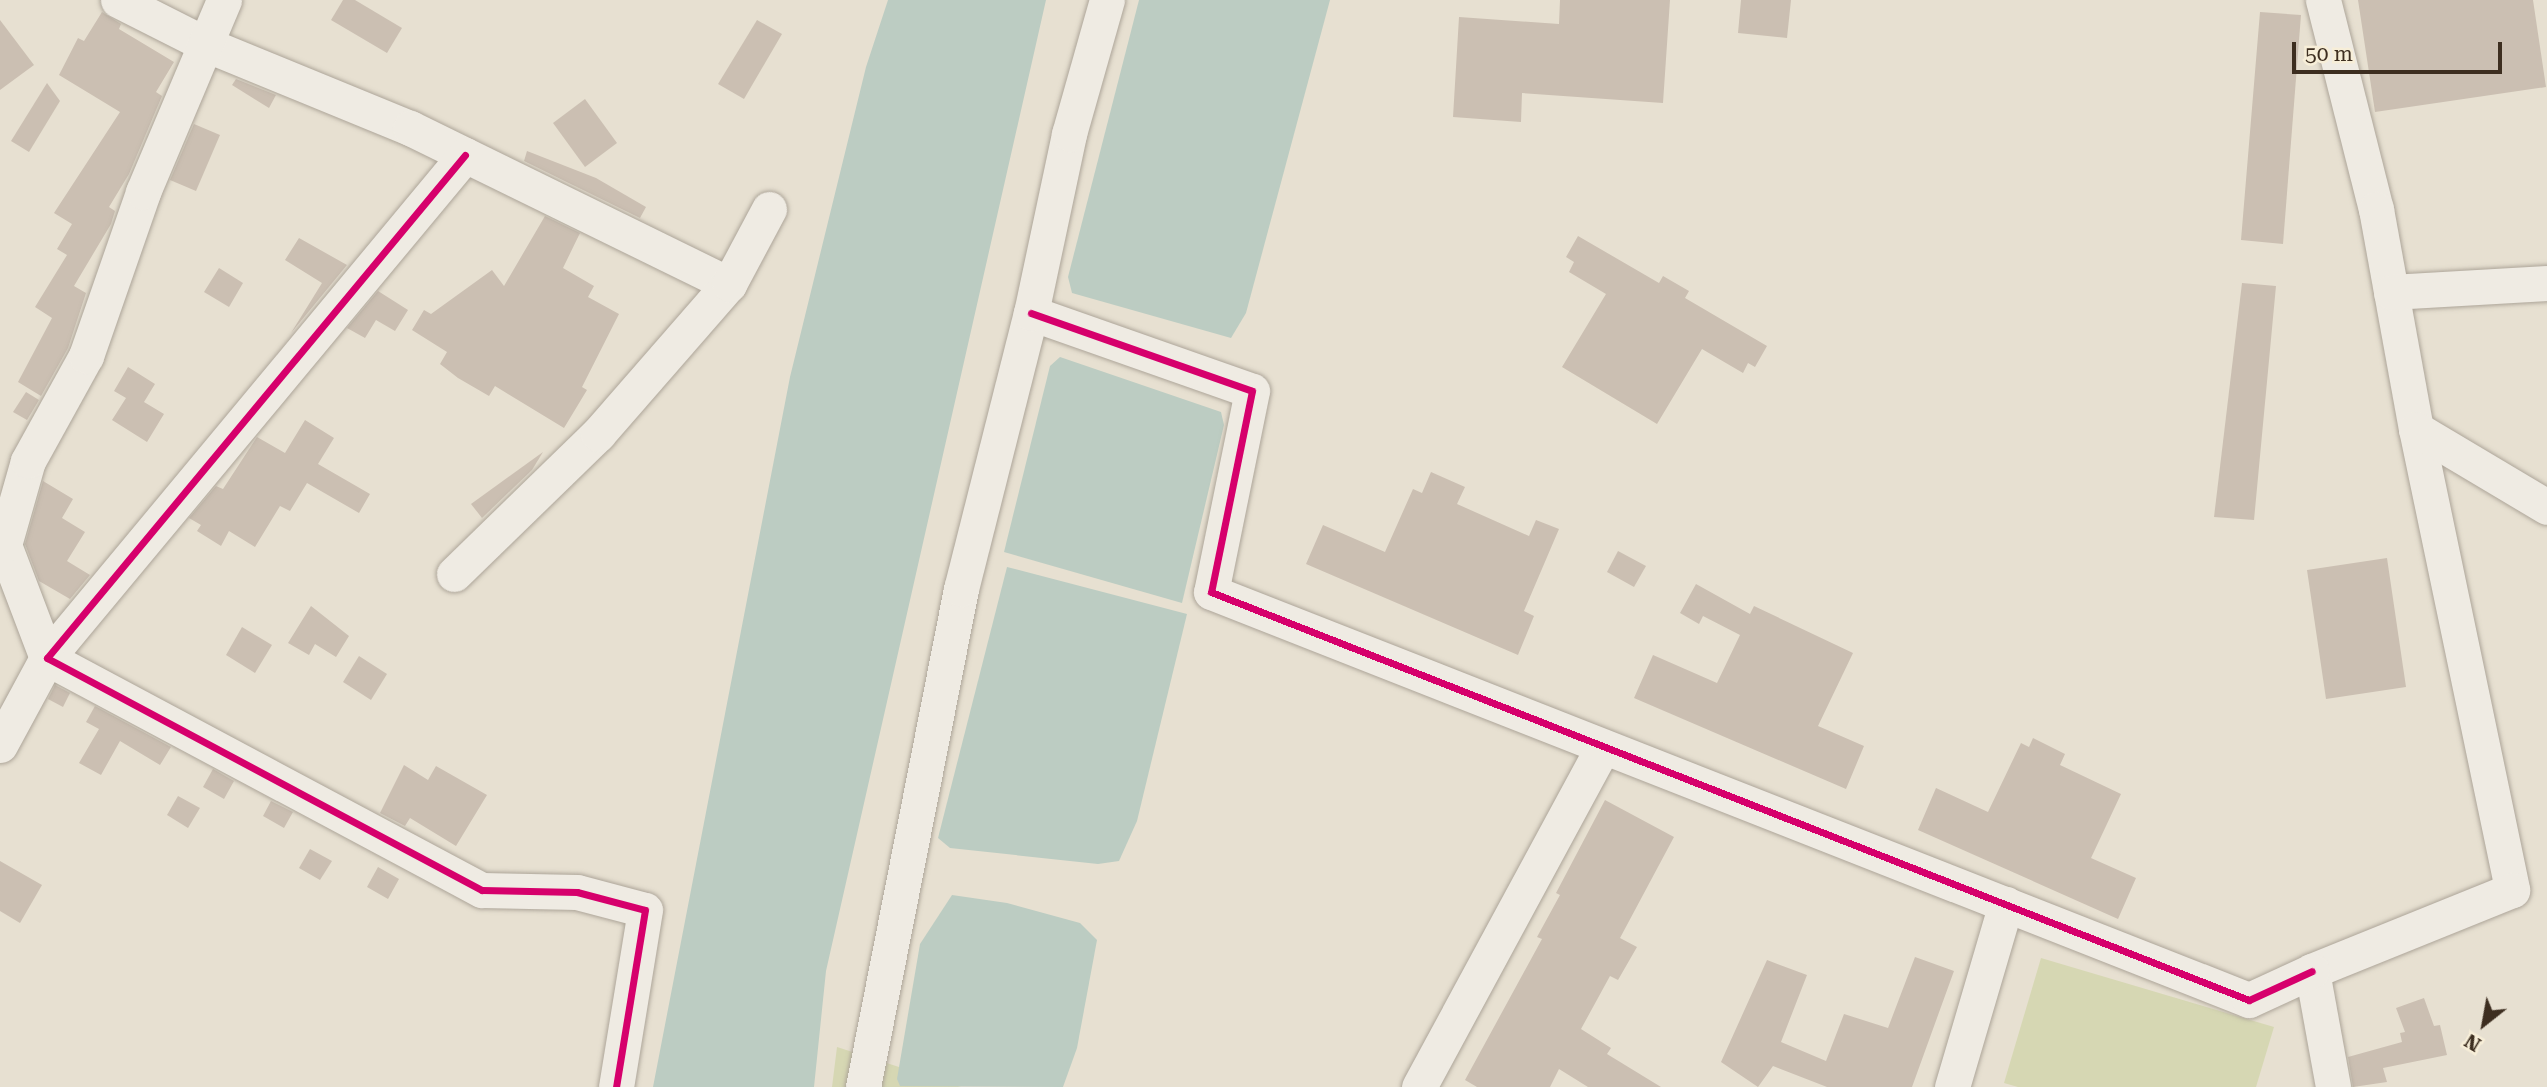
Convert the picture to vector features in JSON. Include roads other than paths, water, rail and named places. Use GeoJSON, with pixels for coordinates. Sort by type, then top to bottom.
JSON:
{"type":"FeatureCollection","features":[{"type":"Feature","properties":{"kind":"street"},"geometry":{"type":"LineString","coordinates":[[118,0],[205,44],[465,155],[729,285]]}},
{"type":"Feature","properties":{"kind":"street"},"geometry":{"type":"LineString","coordinates":[[224,0],[143,192],[86,356],[28,461],[4,545],[47,658],[482,890],[577,892],[645,910],[615,1087]]}},
{"type":"Feature","properties":{"kind":"street"},"geometry":{"type":"LineString","coordinates":[[863,1087],[961,589],[1031,313],[1069,134],[1108,0]]}},
{"type":"Feature","properties":{"kind":"street"},"geometry":{"type":"LineString","coordinates":[[1031,313],[1252,391],[1211,592],[2249,1000],[2312,971],[2512,890],[2416,429],[2376,209],[2323,0]]}},
{"type":"Feature","properties":{"kind":"street"},"geometry":{"type":"LineString","coordinates":[[0,745],[47,658],[465,155]]}},
{"type":"Feature","properties":{"kind":"street"},"geometry":{"type":"LineString","coordinates":[[454,574],[598,434],[729,285],[769,209]]}},
{"type":"Feature","properties":{"kind":"street"},"geometry":{"type":"LineString","coordinates":[[2391,292],[2547,284]]}},
{"type":"Feature","properties":{"kind":"street"},"geometry":{"type":"LineString","coordinates":[[2416,429],[2547,507]]}},
{"type":"Feature","properties":{"kind":"street"},"geometry":{"type":"LineString","coordinates":[[1419,1087],[1603,746]]}},
{"type":"Feature","properties":{"kind":"street"},"geometry":{"type":"LineString","coordinates":[[1952,1087],[2006,904]]}},
{"type":"Feature","properties":{"kind":"street"},"geometry":{"type":"LineString","coordinates":[[2312,971],[2333,1087]]}}]}
